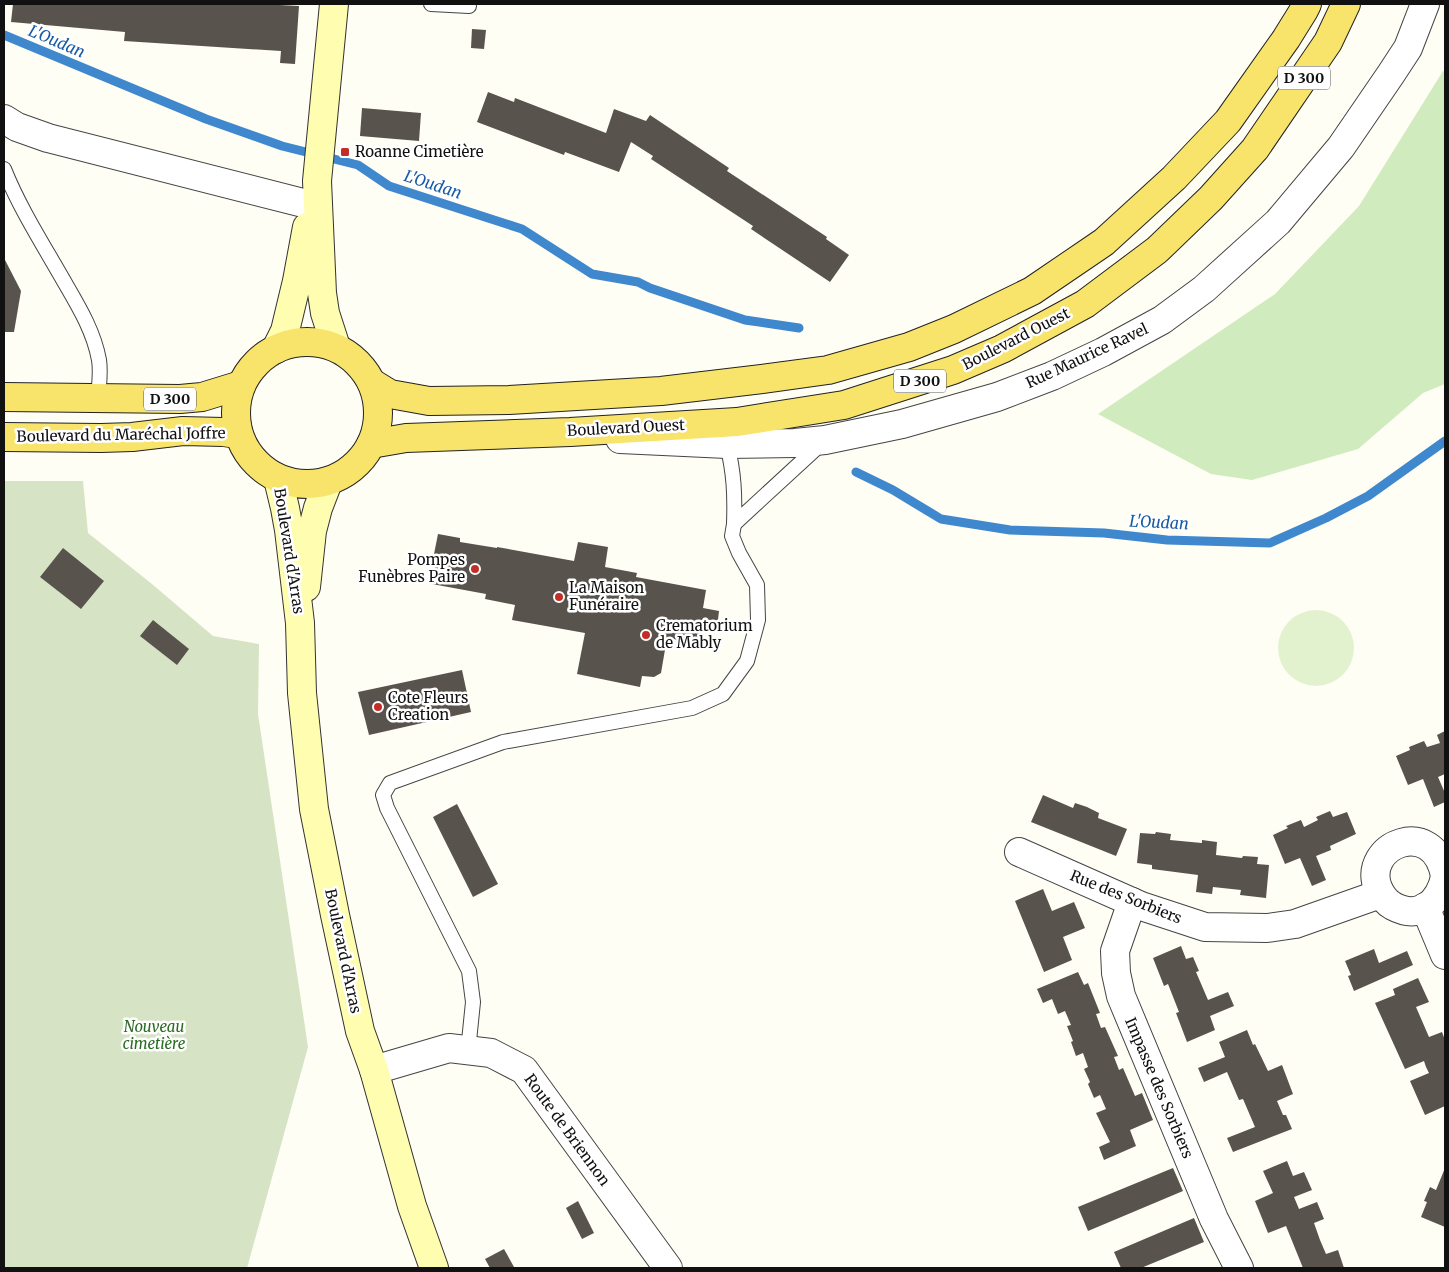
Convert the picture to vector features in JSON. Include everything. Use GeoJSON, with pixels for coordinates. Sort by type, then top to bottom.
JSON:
{"type":"FeatureCollection","features":[{"type":"Feature","properties":{"kind":"main road"},"geometry":{"type":"LineString","coordinates":[[276,348],[285,331],[314,193],[334,4]]}},
{"type":"Feature","properties":{"kind":"main road","name":"D 300"},"geometry":{"type":"LineString","coordinates":[[372,383],[390,394],[429,401],[510,400],[661,392],[828,370],[909,346],[954,329],[1032,291],[1104,242],[1174,178],[1228,121],[1307,4]]}},
{"type":"Feature","properties":{"kind":"main road","name":"Boulevard Ouest"},"geometry":{"type":"LineString","coordinates":[[371,444],[406,438],[570,432],[737,422],[844,405],[953,370],[1002,349],[1085,304],[1157,250],[1211,198],[1255,149],[1328,42],[1346,4]]}},
{"type":"Feature","properties":{"kind":"main road"},"geometry":{"type":"LineString","coordinates":[[314,193],[322,293],[325,313],[336,347]]}},
{"type":"Feature","properties":{"kind":"main road"},"geometry":{"type":"LineString","coordinates":[[296,342],[315,342],[336,347],[357,360],[372,383],[378,401],[378,418],[371,444],[364,456],[353,468],[328,482],[304,484],[278,479],[260,468],[249,456],[238,434],[235,421],[236,400],[240,385],[246,374],[259,360],[276,348],[296,342]]}},
{"type":"Feature","properties":{"kind":"main road","name":"D 300"},"geometry":{"type":"LineString","coordinates":[[4,397],[180,399],[202,397],[240,385]]}},
{"type":"Feature","properties":{"kind":"main road","name":"Boulevard du Maréchal Joffre"},"geometry":{"type":"LineString","coordinates":[[4,437],[109,438],[183,431],[238,434]]}},
{"type":"Feature","properties":{"kind":"main road","name":"Boulevard d'Arras"},"geometry":{"type":"LineString","coordinates":[[278,479],[288,523],[300,623],[302,693],[314,809],[360,1031],[374,1070],[412,1206],[434,1268]]}},
{"type":"Feature","properties":{"kind":"main road","name":"Boulevard d'Arras"},"geometry":{"type":"LineString","coordinates":[[300,623],[312,531],[328,482]]}},
{"type":"Feature","properties":{"kind":"street","name":"Rue Maurice Ravel"},"geometry":{"type":"LineString","coordinates":[[511,434],[727,444],[796,443],[825,440],[902,424],[997,397],[1052,376],[1103,352],[1162,320],[1204,289],[1278,222],[1341,147],[1408,48],[1426,4]]}},
{"type":"Feature","properties":{"kind":"street"},"geometry":{"type":"LineString","coordinates":[[4,119],[17,127],[48,138],[314,193]]}},
{"type":"Feature","properties":{"kind":"street"},"geometry":{"type":"LineString","coordinates":[[1414,841],[1426,845],[1443,863],[1443,889],[1436,900],[1425,907],[1413,911],[1400,910],[1389,904],[1380,894],[1376,882],[1376,869],[1381,858],[1390,848],[1400,843],[1414,841]]}},
{"type":"Feature","properties":{"kind":"street","name":"Rue des Sorbiers"},"geometry":{"type":"LineString","coordinates":[[1019,852],[1132,902],[1205,927],[1267,928],[1295,924],[1380,894]]}},
{"type":"Feature","properties":{"kind":"street","name":"Impasse des Sorbiers"},"geometry":{"type":"LineString","coordinates":[[1132,902],[1115,951],[1116,973],[1121,996],[1214,1219],[1238,1268]]}},
{"type":"Feature","properties":{"kind":"street"},"geometry":{"type":"LineString","coordinates":[[1425,907],[1445,955]]}},
{"type":"Feature","properties":{"kind":"street","name":"Route de Briennon"},"geometry":{"type":"LineString","coordinates":[[374,1070],[449,1048],[491,1053],[524,1070],[668,1268]]}},
{"type":"Feature","properties":{"kind":"lane"},"geometry":{"type":"LineString","coordinates":[[431,4],[469,6]]}},
{"type":"Feature","properties":{"kind":"lane"},"geometry":{"type":"LineString","coordinates":[[4,169],[16,197],[80,310],[94,342],[99,361],[98,398]]}},
{"type":"Feature","properties":{"kind":"lane"},"geometry":{"type":"LineString","coordinates":[[734,524],[825,440]]}},
{"type":"Feature","properties":{"kind":"lane"},"geometry":{"type":"LineString","coordinates":[[468,1050],[473,1002],[469,971],[387,808],[383,794],[390,783],[503,742],[692,708],[723,694],[747,662],[758,620],[757,584],[732,536],[734,524],[734,483],[727,444]]}},
{"type":"Feature","properties":{"kind":"green space"},"geometry":{"type":"Polygon","coordinates":[[[1443,71],[1445,71],[1445,384],[1423,393],[1358,449],[1252,480],[1211,474],[1098,414],[1275,294],[1359,206],[1443,71]]]}},
{"type":"Feature","properties":{"kind":"green space","name":"Nouveau cimetière"},"geometry":{"type":"Polygon","coordinates":[[[4,481],[83,481],[88,533],[213,636],[259,644],[258,714],[308,1047],[247,1268],[4,1268],[4,481]]]}},
{"type":"Feature","properties":{"kind":"green space"},"geometry":{"type":"Polygon","coordinates":[[[1316,610],[1330,613],[1343,621],[1351,634],[1354,648],[1351,662],[1343,675],[1330,683],[1316,686],[1302,683],[1289,675],[1281,662],[1278,648],[1281,634],[1289,621],[1302,613],[1316,610]]]}},
{"type":"Feature","properties":{"kind":"building"},"geometry":{"type":"Polygon","coordinates":[[[13,4],[260,4],[299,6],[295,64],[280,63],[281,51],[124,41],[125,32],[11,22],[13,4]]]}},
{"type":"Feature","properties":{"kind":"building"},"geometry":{"type":"Polygon","coordinates":[[[472,29],[486,30],[484,49],[471,48],[472,29]]]}},
{"type":"Feature","properties":{"kind":"building"},"geometry":{"type":"Polygon","coordinates":[[[488,92],[514,102],[515,98],[606,133],[614,109],[646,121],[650,115],[729,168],[727,171],[827,237],[826,239],[849,255],[830,282],[751,229],[753,226],[651,159],[653,156],[631,142],[619,172],[565,152],[564,155],[477,122],[488,92]]]}},
{"type":"Feature","properties":{"kind":"building"},"geometry":{"type":"Polygon","coordinates":[[[362,108],[421,113],[419,141],[360,136],[362,108]]]}},
{"type":"Feature","properties":{"kind":"building"},"geometry":{"type":"Polygon","coordinates":[[[4,258],[21,291],[14,332],[4,332],[4,258]]]}},
{"type":"Feature","properties":{"kind":"building"},"geometry":{"type":"Polygon","coordinates":[[[438,534],[460,538],[460,542],[574,561],[578,542],[608,547],[605,567],[637,573],[636,577],[706,590],[703,608],[719,611],[717,628],[701,625],[697,643],[667,638],[661,673],[654,677],[642,676],[640,687],[577,674],[585,633],[512,620],[515,605],[485,599],[486,594],[432,584],[437,554],[434,554],[438,534]]]}},
{"type":"Feature","properties":{"kind":"building"},"geometry":{"type":"Polygon","coordinates":[[[63,548],[104,581],[81,609],[40,577],[63,548]]]}},
{"type":"Feature","properties":{"kind":"building"},"geometry":{"type":"Polygon","coordinates":[[[153,620],[189,649],[177,665],[140,636],[153,620]]]}},
{"type":"Feature","properties":{"kind":"building"},"geometry":{"type":"Polygon","coordinates":[[[462,670],[471,712],[369,735],[358,692],[462,670]]]}},
{"type":"Feature","properties":{"kind":"building"},"geometry":{"type":"Polygon","coordinates":[[[1445,731],[1445,774],[1438,777],[1445,793],[1445,802],[1434,807],[1423,779],[1408,785],[1396,756],[1410,750],[1409,747],[1424,741],[1427,747],[1440,743],[1437,735],[1445,731]]]}},
{"type":"Feature","properties":{"kind":"building"},"geometry":{"type":"Polygon","coordinates":[[[1043,795],[1073,808],[1075,803],[1087,807],[1099,813],[1098,818],[1127,829],[1116,856],[1031,822],[1043,795]]]}},
{"type":"Feature","properties":{"kind":"building"},"geometry":{"type":"Polygon","coordinates":[[[457,804],[498,884],[473,897],[433,817],[457,804]]]}},
{"type":"Feature","properties":{"kind":"building"},"geometry":{"type":"Polygon","coordinates":[[[1330,811],[1333,817],[1347,812],[1356,834],[1330,846],[1331,850],[1316,856],[1326,880],[1312,886],[1300,858],[1285,864],[1273,835],[1288,828],[1286,826],[1301,820],[1304,827],[1318,820],[1316,817],[1330,811]]]}},
{"type":"Feature","properties":{"kind":"building"},"geometry":{"type":"Polygon","coordinates":[[[1156,832],[1171,834],[1170,840],[1202,843],[1202,840],[1217,842],[1216,855],[1242,858],[1243,856],[1258,857],[1257,864],[1269,865],[1266,898],[1240,895],[1241,890],[1213,887],[1212,894],[1196,892],[1198,875],[1152,869],[1152,865],[1137,863],[1140,833],[1155,834],[1156,832]]]}},
{"type":"Feature","properties":{"kind":"building"},"geometry":{"type":"Polygon","coordinates":[[[1043,889],[1052,911],[1074,902],[1085,928],[1063,937],[1072,960],[1044,972],[1015,901],[1043,889]]]}},
{"type":"Feature","properties":{"kind":"building"},"geometry":{"type":"Polygon","coordinates":[[[1181,946],[1186,959],[1193,957],[1199,971],[1196,972],[1208,1000],[1228,992],[1234,1006],[1210,1016],[1215,1030],[1187,1042],[1176,1013],[1179,1012],[1168,984],[1164,986],[1153,958],[1181,946]]]}},
{"type":"Feature","properties":{"kind":"building"},"geometry":{"type":"Polygon","coordinates":[[[1374,949],[1379,963],[1407,951],[1413,965],[1354,991],[1348,976],[1351,975],[1345,961],[1374,949]]]}},
{"type":"Feature","properties":{"kind":"building"},"geometry":{"type":"Polygon","coordinates":[[[1078,972],[1084,985],[1088,983],[1100,1013],[1096,1014],[1101,1028],[1105,1027],[1118,1056],[1114,1057],[1119,1070],[1123,1068],[1135,1096],[1142,1093],[1153,1120],[1130,1130],[1136,1146],[1104,1160],[1099,1147],[1110,1142],[1096,1113],[1106,1109],[1100,1095],[1094,1098],[1088,1084],[1090,1082],[1084,1069],[1088,1067],[1083,1053],[1076,1056],[1067,1026],[1071,1025],[1065,1011],[1058,1014],[1052,999],[1043,1003],[1037,989],[1078,972]]]}},
{"type":"Feature","properties":{"kind":"building"},"geometry":{"type":"Polygon","coordinates":[[[1418,978],[1429,1002],[1416,1007],[1429,1037],[1442,1032],[1445,1040],[1445,1106],[1425,1115],[1410,1081],[1429,1073],[1424,1061],[1405,1069],[1375,1003],[1395,995],[1393,989],[1418,978]]]}},
{"type":"Feature","properties":{"kind":"building"},"geometry":{"type":"Polygon","coordinates":[[[1247,1030],[1268,1071],[1282,1065],[1293,1094],[1277,1101],[1292,1129],[1233,1152],[1227,1138],[1255,1127],[1243,1099],[1239,1100],[1227,1072],[1204,1082],[1198,1068],[1225,1057],[1219,1042],[1247,1030]]]}},
{"type":"Feature","properties":{"kind":"building"},"geometry":{"type":"Polygon","coordinates":[[[1287,1161],[1293,1176],[1304,1172],[1312,1190],[1294,1197],[1299,1209],[1317,1202],[1324,1219],[1314,1223],[1320,1240],[1326,1254],[1338,1250],[1344,1268],[1303,1268],[1286,1226],[1268,1233],[1255,1201],[1273,1193],[1263,1171],[1287,1161]]]}},
{"type":"Feature","properties":{"kind":"building"},"geometry":{"type":"Polygon","coordinates":[[[1173,1168],[1183,1191],[1088,1231],[1078,1207],[1173,1168]]]}},
{"type":"Feature","properties":{"kind":"building"},"geometry":{"type":"Polygon","coordinates":[[[1445,1168],[1445,1227],[1421,1217],[1427,1202],[1424,1201],[1430,1187],[1436,1190],[1445,1168]]]}},
{"type":"Feature","properties":{"kind":"building"},"geometry":{"type":"Polygon","coordinates":[[[578,1201],[594,1233],[582,1239],[566,1208],[578,1201]]]}},
{"type":"Feature","properties":{"kind":"building"},"geometry":{"type":"Polygon","coordinates":[[[1194,1218],[1204,1242],[1141,1268],[1121,1268],[1114,1252],[1194,1218]]]}},
{"type":"Feature","properties":{"kind":"building"},"geometry":{"type":"Polygon","coordinates":[[[504,1249],[514,1267],[490,1268],[485,1259],[504,1249]]]}},
{"type":"Feature","properties":{"kind":"waterway","name":"L'Oudan"},"geometry":{"type":"LineString","coordinates":[[4,35],[206,119],[282,146],[358,165],[389,186],[522,229],[592,274],[638,282],[650,288],[745,320],[799,328]]}},
{"type":"Feature","properties":{"kind":"waterway","name":"L'Oudan"},"geometry":{"type":"LineString","coordinates":[[856,472],[893,490],[941,519],[1010,530],[1104,533],[1167,540],[1270,543],[1326,518],[1368,496],[1445,441]]}},
{"type":"Feature","properties":{"kind":"place","name":"Roanne Cimetière"},"geometry":{"type":"Point","coordinates":[345,152]}},
{"type":"Feature","properties":{"kind":"place","name":"Pompes Funèbres Paire"},"geometry":{"type":"Point","coordinates":[475,569]}},
{"type":"Feature","properties":{"kind":"place","name":"La Maison Funéraire"},"geometry":{"type":"Point","coordinates":[559,597]}},
{"type":"Feature","properties":{"kind":"place","name":"Crematorium de Mably"},"geometry":{"type":"Point","coordinates":[646,635]}},
{"type":"Feature","properties":{"kind":"place","name":"Cote Fleurs Creation"},"geometry":{"type":"Point","coordinates":[378,707]}}]}
